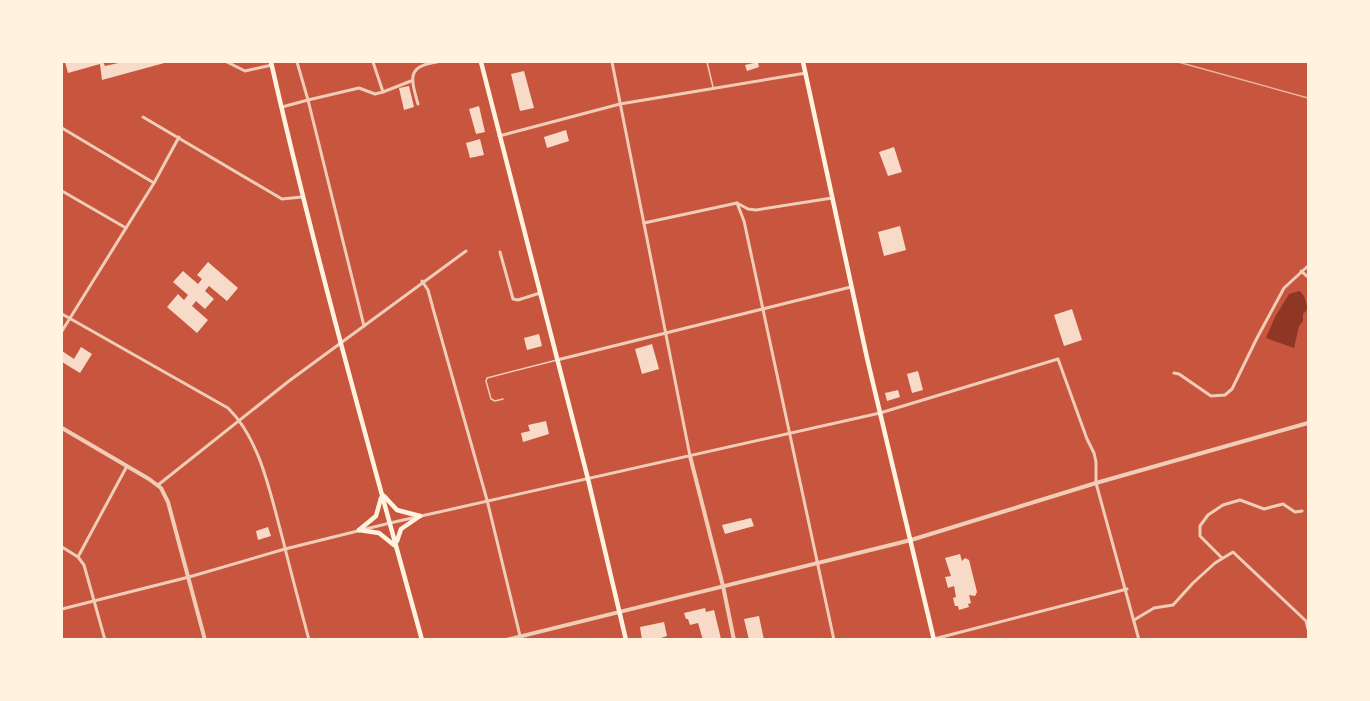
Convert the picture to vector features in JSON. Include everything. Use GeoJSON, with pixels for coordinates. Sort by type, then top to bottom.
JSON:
{"type":"FeatureCollection","features":[{"type":"Feature","properties":{"kind":"main road"},"geometry":{"type":"LineString","coordinates":[[481,62],[588,479],[626,639]]}},
{"type":"Feature","properties":{"kind":"main road"},"geometry":{"type":"LineString","coordinates":[[803,62],[851,287],[933,639]]}},
{"type":"Feature","properties":{"kind":"main road"},"geometry":{"type":"LineString","coordinates":[[272,63],[302,197],[421,639]]}},
{"type":"Feature","properties":{"kind":"main road"},"geometry":{"type":"LineString","coordinates":[[381,492],[397,510],[420,516]]}},
{"type":"Feature","properties":{"kind":"main road"},"geometry":{"type":"LineString","coordinates":[[359,530],[372,521],[378,513],[381,492]]}},
{"type":"Feature","properties":{"kind":"main road"},"geometry":{"type":"LineString","coordinates":[[397,550],[397,538],[400,531],[420,516]]}},
{"type":"Feature","properties":{"kind":"main road"},"geometry":{"type":"LineString","coordinates":[[359,530],[382,534],[397,550]]}},
{"type":"Feature","properties":{"kind":"main road"},"geometry":{"type":"LineString","coordinates":[[419,628],[428,639]]}},
{"type":"Feature","properties":{"kind":"street"},"geometry":{"type":"LineString","coordinates":[[227,62],[245,71],[272,63]]}},
{"type":"Feature","properties":{"kind":"street"},"geometry":{"type":"LineString","coordinates":[[297,62],[364,326]]}},
{"type":"Feature","properties":{"kind":"street"},"geometry":{"type":"LineString","coordinates":[[373,62],[383,93]]}},
{"type":"Feature","properties":{"kind":"street"},"geometry":{"type":"LineString","coordinates":[[418,104],[411,81],[413,74],[419,67],[437,62]]}},
{"type":"Feature","properties":{"kind":"street"},"geometry":{"type":"LineString","coordinates":[[612,62],[690,456],[734,639]]}},
{"type":"Feature","properties":{"kind":"street"},"geometry":{"type":"LineString","coordinates":[[499,136],[620,104],[806,73]]}},
{"type":"Feature","properties":{"kind":"street"},"geometry":{"type":"LineString","coordinates":[[282,107],[358,88],[375,94],[383,93],[411,81]]}},
{"type":"Feature","properties":{"kind":"street"},"geometry":{"type":"LineString","coordinates":[[143,117],[282,199],[302,197]]}},
{"type":"Feature","properties":{"kind":"street"},"geometry":{"type":"LineString","coordinates":[[62,128],[154,183]]}},
{"type":"Feature","properties":{"kind":"street"},"geometry":{"type":"LineString","coordinates":[[62,331],[180,137]]}},
{"type":"Feature","properties":{"kind":"street"},"geometry":{"type":"LineString","coordinates":[[62,190],[126,228]]}},
{"type":"Feature","properties":{"kind":"street"},"geometry":{"type":"LineString","coordinates":[[644,223],[737,203],[748,209],[756,210],[832,198]]}},
{"type":"Feature","properties":{"kind":"street"},"geometry":{"type":"LineString","coordinates":[[737,203],[744,221],[834,639]]}},
{"type":"Feature","properties":{"kind":"street"},"geometry":{"type":"LineString","coordinates":[[158,485],[238,420],[422,281],[466,251]]}},
{"type":"Feature","properties":{"kind":"street"},"geometry":{"type":"LineString","coordinates":[[500,252],[513,299],[518,300],[540,293]]}},
{"type":"Feature","properties":{"kind":"street"},"geometry":{"type":"LineString","coordinates":[[1174,373],[1211,396],[1229,393],[1284,288],[1308,266]]}},
{"type":"Feature","properties":{"kind":"street"},"geometry":{"type":"LineString","coordinates":[[1301,271],[1308,277]]}},
{"type":"Feature","properties":{"kind":"street"},"geometry":{"type":"LineString","coordinates":[[422,281],[428,290],[487,500],[521,638]]}},
{"type":"Feature","properties":{"kind":"street"},"geometry":{"type":"LineString","coordinates":[[557,360],[851,287]]}},
{"type":"Feature","properties":{"kind":"street"},"geometry":{"type":"LineString","coordinates":[[62,314],[228,408],[238,420],[252,443],[270,495],[309,639]]}},
{"type":"Feature","properties":{"kind":"street"},"geometry":{"type":"LineString","coordinates":[[62,609],[359,530],[880,413],[1058,358],[1096,462],[1096,483],[1139,639]]}},
{"type":"Feature","properties":{"kind":"street"},"geometry":{"type":"LineString","coordinates":[[506,639],[521,638],[620,611],[910,540],[1096,483],[1308,423]]}},
{"type":"Feature","properties":{"kind":"street"},"geometry":{"type":"LineString","coordinates":[[62,428],[158,485],[168,502],[205,639]]}},
{"type":"Feature","properties":{"kind":"street"},"geometry":{"type":"LineString","coordinates":[[78,557],[127,466]]}},
{"type":"Feature","properties":{"kind":"street"},"geometry":{"type":"LineString","coordinates":[[1222,558],[1200,536],[1199,530],[1208,515],[1223,505],[1240,500],[1264,509],[1283,504],[1295,512],[1302,511]]}},
{"type":"Feature","properties":{"kind":"street"},"geometry":{"type":"LineString","coordinates":[[62,547],[78,557],[84,565],[105,639]]}},
{"type":"Feature","properties":{"kind":"street"},"geometry":{"type":"LineString","coordinates":[[1134,620],[1147,610],[1173,605],[1193,583],[1222,558],[1233,552],[1306,621],[1308,629]]}},
{"type":"Feature","properties":{"kind":"street"},"geometry":{"type":"LineString","coordinates":[[933,639],[1127,589]]}},
{"type":"Feature","properties":{"kind":"lane"},"geometry":{"type":"LineString","coordinates":[[708,62],[713,88]]}},
{"type":"Feature","properties":{"kind":"lane"},"geometry":{"type":"LineString","coordinates":[[503,399],[495,401],[491,399],[486,381],[488,378],[557,360]]}},
{"type":"Feature","properties":{"kind":"shaded area"},"geometry":{"type":"Polygon","coordinates":[[[1300,291],[1308,309],[1303,314],[1294,348],[1266,338],[1289,294],[1300,291]]]}},
{"type":"Feature","properties":{"kind":"building"},"geometry":{"type":"Polygon","coordinates":[[[65,62],[103,62],[105,66],[123,62],[168,62],[102,80],[100,64],[68,73],[65,62]]]}},
{"type":"Feature","properties":{"kind":"building"},"geometry":{"type":"Polygon","coordinates":[[[758,62],[759,67],[747,71],[745,65],[758,62]]]}},
{"type":"Feature","properties":{"kind":"building"},"geometry":{"type":"Polygon","coordinates":[[[524,71],[534,108],[520,111],[511,74],[524,71]]]}},
{"type":"Feature","properties":{"kind":"building"},"geometry":{"type":"Polygon","coordinates":[[[409,86],[414,107],[404,110],[399,88],[409,86]]]}},
{"type":"Feature","properties":{"kind":"building"},"geometry":{"type":"Polygon","coordinates":[[[479,106],[485,132],[476,134],[469,109],[479,106]]]}},
{"type":"Feature","properties":{"kind":"building"},"geometry":{"type":"Polygon","coordinates":[[[566,130],[569,141],[547,148],[544,137],[566,130]]]}},
{"type":"Feature","properties":{"kind":"building"},"geometry":{"type":"Polygon","coordinates":[[[480,139],[484,155],[470,158],[466,143],[480,139]]]}},
{"type":"Feature","properties":{"kind":"building"},"geometry":{"type":"Polygon","coordinates":[[[894,147],[902,172],[888,176],[879,152],[894,147]]]}},
{"type":"Feature","properties":{"kind":"building"},"geometry":{"type":"Polygon","coordinates":[[[900,226],[906,250],[884,256],[878,232],[900,226]]]}},
{"type":"Feature","properties":{"kind":"building"},"geometry":{"type":"Polygon","coordinates":[[[208,262],[238,288],[227,301],[209,286],[205,291],[214,299],[205,309],[196,301],[192,306],[208,320],[197,333],[167,307],[178,294],[184,300],[188,295],[173,282],[183,271],[198,284],[202,279],[197,275],[208,262]]]}},
{"type":"Feature","properties":{"kind":"building"},"geometry":{"type":"Polygon","coordinates":[[[1072,309],[1082,340],[1064,346],[1054,315],[1072,309]]]}},
{"type":"Feature","properties":{"kind":"building"},"geometry":{"type":"Polygon","coordinates":[[[539,334],[542,346],[527,350],[524,338],[539,334]]]}},
{"type":"Feature","properties":{"kind":"building"},"geometry":{"type":"Polygon","coordinates":[[[652,344],[659,369],[642,374],[635,349],[652,344]]]}},
{"type":"Feature","properties":{"kind":"building"},"geometry":{"type":"Polygon","coordinates":[[[81,347],[92,354],[80,373],[62,362],[62,351],[74,359],[81,347]]]}},
{"type":"Feature","properties":{"kind":"building"},"geometry":{"type":"Polygon","coordinates":[[[918,371],[923,390],[912,393],[907,374],[918,371]]]}},
{"type":"Feature","properties":{"kind":"building"},"geometry":{"type":"Polygon","coordinates":[[[898,390],[900,397],[887,401],[885,393],[898,390]]]}},
{"type":"Feature","properties":{"kind":"building"},"geometry":{"type":"Polygon","coordinates":[[[546,421],[549,434],[523,442],[521,433],[530,431],[528,425],[546,421]]]}},
{"type":"Feature","properties":{"kind":"building"},"geometry":{"type":"Polygon","coordinates":[[[751,518],[754,526],[725,534],[722,525],[751,518]]]}},
{"type":"Feature","properties":{"kind":"building"},"geometry":{"type":"Polygon","coordinates":[[[268,527],[271,536],[258,540],[256,531],[268,527]]]}},
{"type":"Feature","properties":{"kind":"building"},"geometry":{"type":"Polygon","coordinates":[[[960,554],[962,561],[965,558],[969,560],[977,592],[975,596],[969,595],[971,603],[968,604],[969,607],[959,610],[953,598],[956,597],[954,586],[948,588],[945,577],[951,576],[945,558],[960,554]]]}},
{"type":"Feature","properties":{"kind":"building"},"geometry":{"type":"Polygon","coordinates":[[[705,608],[706,612],[714,610],[721,639],[703,640],[698,623],[690,625],[686,619],[684,613],[705,608]]]}},
{"type":"Feature","properties":{"kind":"building"},"geometry":{"type":"Polygon","coordinates":[[[759,616],[764,640],[749,640],[744,619],[759,616]]]}},
{"type":"Feature","properties":{"kind":"building"},"geometry":{"type":"Polygon","coordinates":[[[664,622],[667,636],[655,640],[642,640],[640,627],[664,622]]]}},
{"type":"Feature","properties":{"kind":"railway"},"geometry":{"type":"LineString","coordinates":[[1178,62],[1308,98]]}}]}
